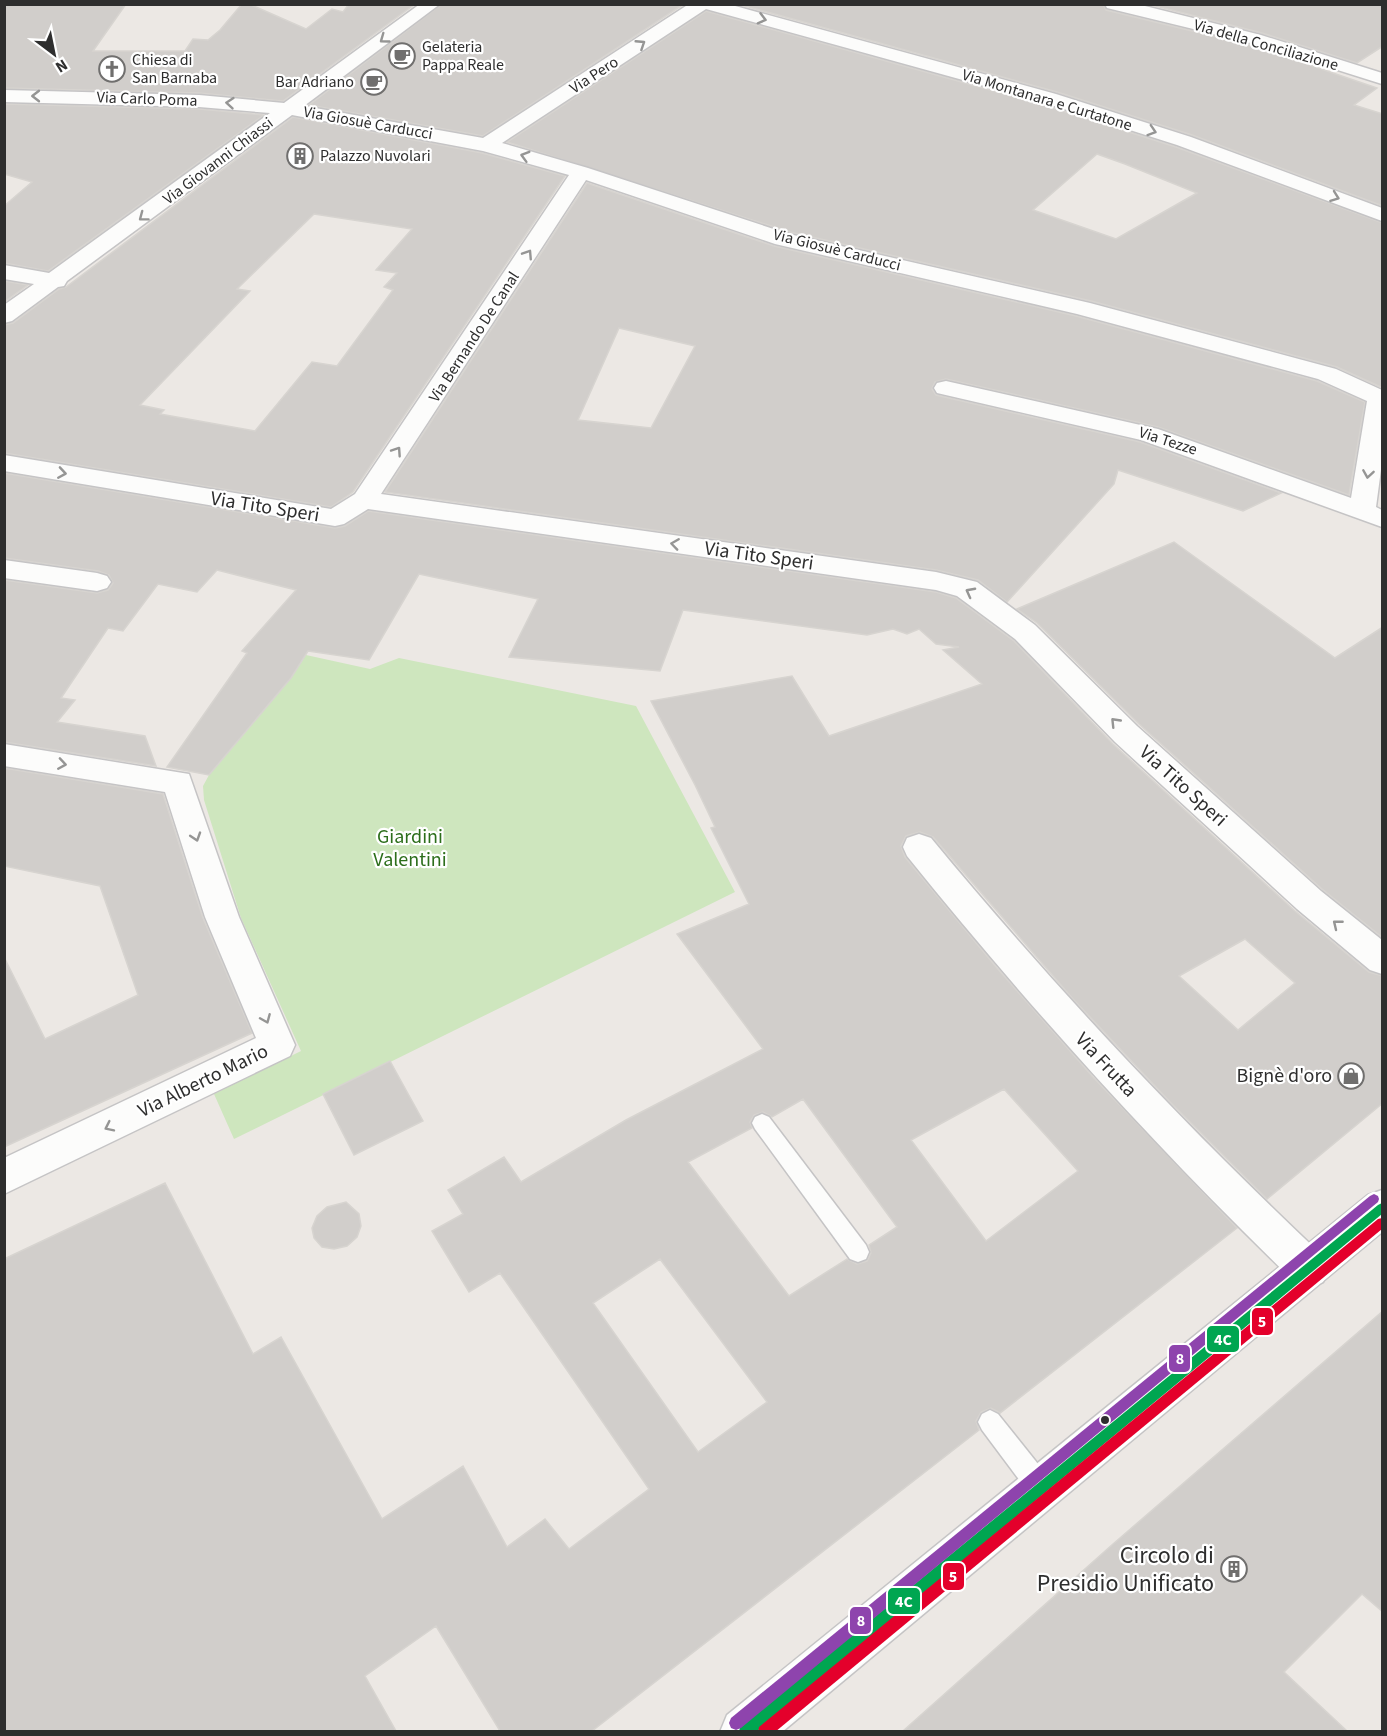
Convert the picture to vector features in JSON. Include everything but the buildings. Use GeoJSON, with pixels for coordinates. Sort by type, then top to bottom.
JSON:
{"type":"FeatureCollection","features":[{"type":"Feature","properties":{"kind":"street","name":"Via Giovanni Chiassi"},"geometry":{"type":"LineString","coordinates":[[4,316],[56,281],[432,4]]}},
{"type":"Feature","properties":{"kind":"street","name":"Via Pero"},"geometry":{"type":"LineString","coordinates":[[486,145],[704,4]]}},
{"type":"Feature","properties":{"kind":"street","name":"Via Montanara e Curtatone"},"geometry":{"type":"LineString","coordinates":[[704,4],[1049,98],[1367,200],[1383,215]]}},
{"type":"Feature","properties":{"kind":"street","name":"Via della Conciliazione"},"geometry":{"type":"LineString","coordinates":[[1113,4],[1261,40],[1383,79]]}},
{"type":"Feature","properties":{"kind":"street","name":"Via Carlo Poma"},"geometry":{"type":"LineString","coordinates":[[4,96],[199,101],[289,109]]}},
{"type":"Feature","properties":{"kind":"street","name":"Via Giosuè Carducci"},"geometry":{"type":"LineString","coordinates":[[289,109],[486,145],[581,172],[783,239],[1082,308],[1327,374],[1381,398]]}},
{"type":"Feature","properties":{"kind":"street","name":"Via Bernando De Canal"},"geometry":{"type":"LineString","coordinates":[[364,500],[581,172]]}},
{"type":"Feature","properties":{"kind":"street"},"geometry":{"type":"LineString","coordinates":[[4,272],[56,281]]}},
{"type":"Feature","properties":{"kind":"street","name":"Via Tezze"},"geometry":{"type":"LineString","coordinates":[[946,388],[1149,434],[1372,514]]}},
{"type":"Feature","properties":{"kind":"street"},"geometry":{"type":"LineString","coordinates":[[1372,514],[1381,398]]}},
{"type":"Feature","properties":{"kind":"street","name":"Via Tito Speri"},"geometry":{"type":"LineString","coordinates":[[4,463],[335,518],[364,500],[936,581],[967,589],[1025,632],[1126,734],[1309,900],[1383,960]]}},
{"type":"Feature","properties":{"kind":"street"},"geometry":{"type":"LineString","coordinates":[[4,569],[97,582]]}},
{"type":"Feature","properties":{"kind":"street","name":"Via Alberto Mario"},"geometry":{"type":"LineString","coordinates":[[4,755],[178,782],[222,917],[278,1045],[4,1177]]}},
{"type":"Feature","properties":{"kind":"street","name":"Via Frutta"},"geometry":{"type":"LineString","coordinates":[[920,847],[1048,1004],[1205,1169],[1309,1269]]}},
{"type":"Feature","properties":{"kind":"street"},"geometry":{"type":"LineString","coordinates":[[744,1731],[1383,1208]]}},
{"type":"Feature","properties":{"kind":"lane"},"geometry":{"type":"LineString","coordinates":[[762,1123],[858,1252]]}},
{"type":"Feature","properties":{"kind":"lane"},"geometry":{"type":"LineString","coordinates":[[990,1422],[1041,1488]]}},
{"type":"Feature","properties":{"kind":"green space","name":"Giardini Valentini"},"geometry":{"type":"Polygon","coordinates":[[[306,655],[370,669],[399,658],[636,706],[735,892],[234,1139],[214,1094],[301,1051],[241,918],[204,800],[203,786],[209,775],[291,678],[306,655]]]}},
{"type":"Feature","properties":{"kind":"transit line","name":"8"},"geometry":{"type":"LineString","coordinates":[[736,1723],[1374,1199]]}},
{"type":"Feature","properties":{"kind":"transit line","name":"4C"},"geometry":{"type":"LineString","coordinates":[[745,1732],[1382,1208]]}},
{"type":"Feature","properties":{"kind":"transit line","name":"5"},"geometry":{"type":"LineString","coordinates":[[764,1732],[1382,1223]]}},
{"type":"Feature","properties":{"kind":"place","name":"Gelateria Pappa Reale"},"geometry":{"type":"Point","coordinates":[402,56]}},
{"type":"Feature","properties":{"kind":"place","name":"Chiesa di San Barnaba"},"geometry":{"type":"Point","coordinates":[112,69]}},
{"type":"Feature","properties":{"kind":"place","name":"Bar Adriano"},"geometry":{"type":"Point","coordinates":[374,82]}},
{"type":"Feature","properties":{"kind":"place","name":"Palazzo Nuvolari"},"geometry":{"type":"Point","coordinates":[300,156]}},
{"type":"Feature","properties":{"kind":"place","name":"Bignè d'oro"},"geometry":{"type":"Point","coordinates":[1351,1076]}},
{"type":"Feature","properties":{"kind":"place","name":"Circolo di Presidio Unificato"},"geometry":{"type":"Point","coordinates":[1234,1569]}}]}
